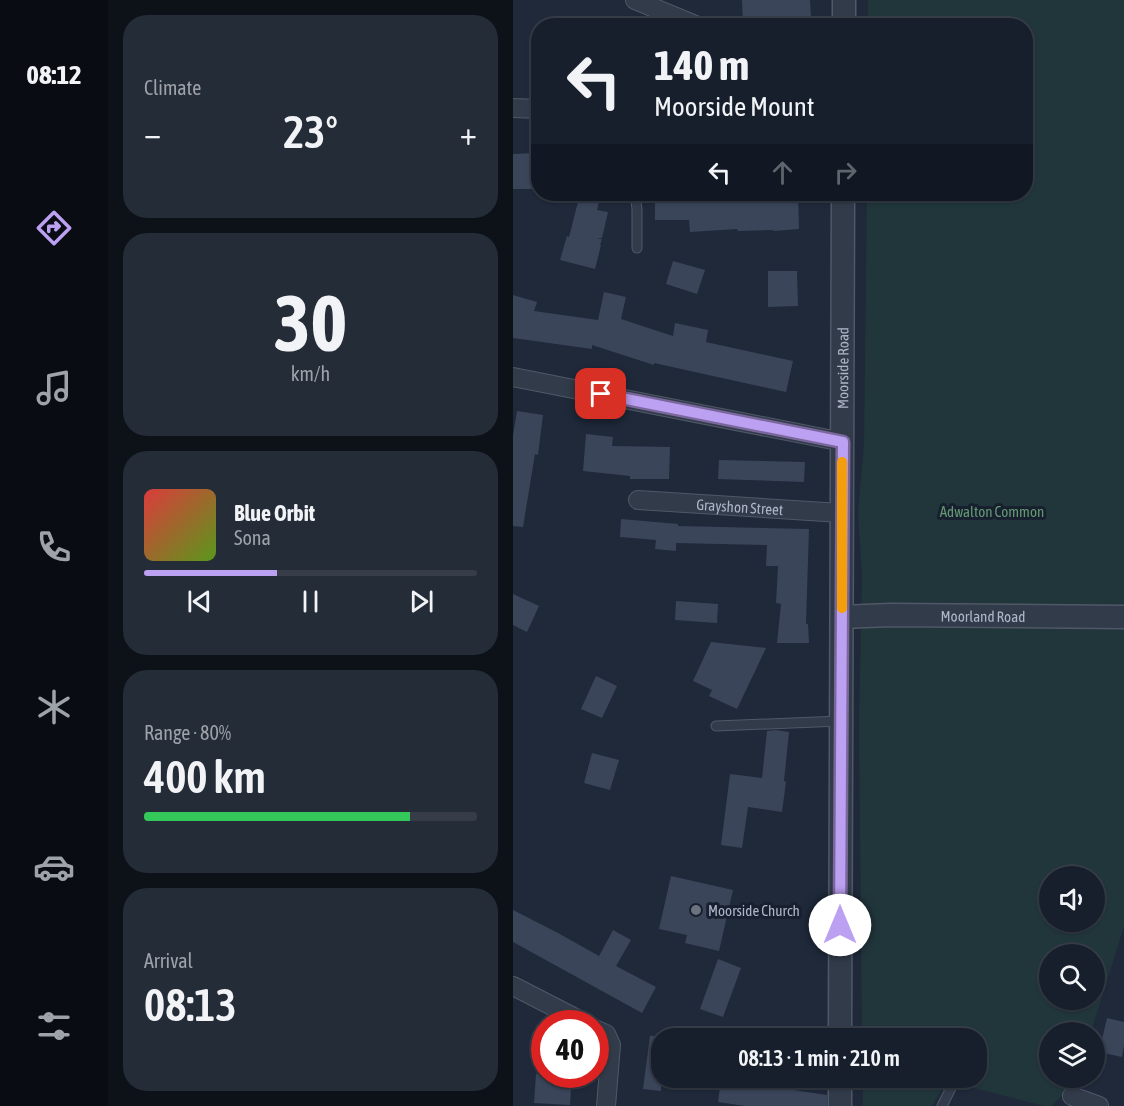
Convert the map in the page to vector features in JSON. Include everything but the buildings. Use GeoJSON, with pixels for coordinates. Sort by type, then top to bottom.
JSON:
{"type":"FeatureCollection","features":[{"type":"Feature","properties":{"kind":"street"},"geometry":{"type":"LineString","coordinates":[[635,0],[678,18]]}},
{"type":"Feature","properties":{"kind":"street"},"geometry":{"type":"LineString","coordinates":[[844,0],[844,18]]}},
{"type":"Feature","properties":{"kind":"street"},"geometry":{"type":"LineString","coordinates":[[513,108],[531,109]]}},
{"type":"Feature","properties":{"kind":"street","name":"Moorside Road"},"geometry":{"type":"LineString","coordinates":[[840,1028],[843,201]]}},
{"type":"Feature","properties":{"kind":"street"},"geometry":{"type":"LineString","coordinates":[[513,377],[843,442]]}},
{"type":"Feature","properties":{"kind":"street","name":"Grayshon Street"},"geometry":{"type":"LineString","coordinates":[[638,500],[841,513]]}},
{"type":"Feature","properties":{"kind":"street","name":"Moorland Road"},"geometry":{"type":"LineString","coordinates":[[842,617],[890,615],[1124,617]]}},
{"type":"Feature","properties":{"kind":"street"},"geometry":{"type":"LineString","coordinates":[[513,986],[560,1010]]}},
{"type":"Feature","properties":{"kind":"street"},"geometry":{"type":"LineString","coordinates":[[609,1041],[611,1045],[609,1069]]}},
{"type":"Feature","properties":{"kind":"street"},"geometry":{"type":"LineString","coordinates":[[606,1106],[607,1088]]}},
{"type":"Feature","properties":{"kind":"street"},"geometry":{"type":"LineString","coordinates":[[840,1088],[840,1106]]}},
{"type":"Feature","properties":{"kind":"street"},"geometry":{"type":"LineString","coordinates":[[1072,1096],[1099,1106]]}},
{"type":"Feature","properties":{"kind":"lane"},"geometry":{"type":"LineString","coordinates":[[636,201],[637,248]]}},
{"type":"Feature","properties":{"kind":"lane"},"geometry":{"type":"LineString","coordinates":[[716,726],[841,721]]}},
{"type":"Feature","properties":{"kind":"lane"},"geometry":{"type":"LineString","coordinates":[[942,1106],[951,1088]]}},
{"type":"Feature","properties":{"kind":"green space","name":"Adwalton Common"},"geometry":{"type":"Polygon","coordinates":[[[868,0],[1124,0],[1124,926],[1105,987],[1105,944],[1039,944],[1039,1010],[1098,1010],[1094,1022],[1039,1022],[1039,1088],[1069,1088],[1052,1106],[1044,1106],[974,1088],[987,1088],[987,1028],[862,1028],[859,725],[862,576],[858,511],[864,445],[867,201],[1033,201],[1033,18],[868,18],[868,0]]]}},
{"type":"Feature","properties":{"kind":"green space","name":"Adwalton Common"},"geometry":{"type":"Polygon","coordinates":[[[863,1088],[943,1088],[932,1106],[863,1106],[863,1088]]]}},
{"type":"Feature","properties":{"kind":"slow traffic"},"geometry":{"type":"LineString","coordinates":[[842,462],[842,608]]}},
{"type":"Feature","properties":{"kind":"place","name":"Moorside Church"},"geometry":{"type":"Point","coordinates":[696,910]}},
{"type":"Feature","properties":{"kind":"route"},"geometry":{"type":"LineString","coordinates":[[601,394],[843,442],[840,925]]}}]}
